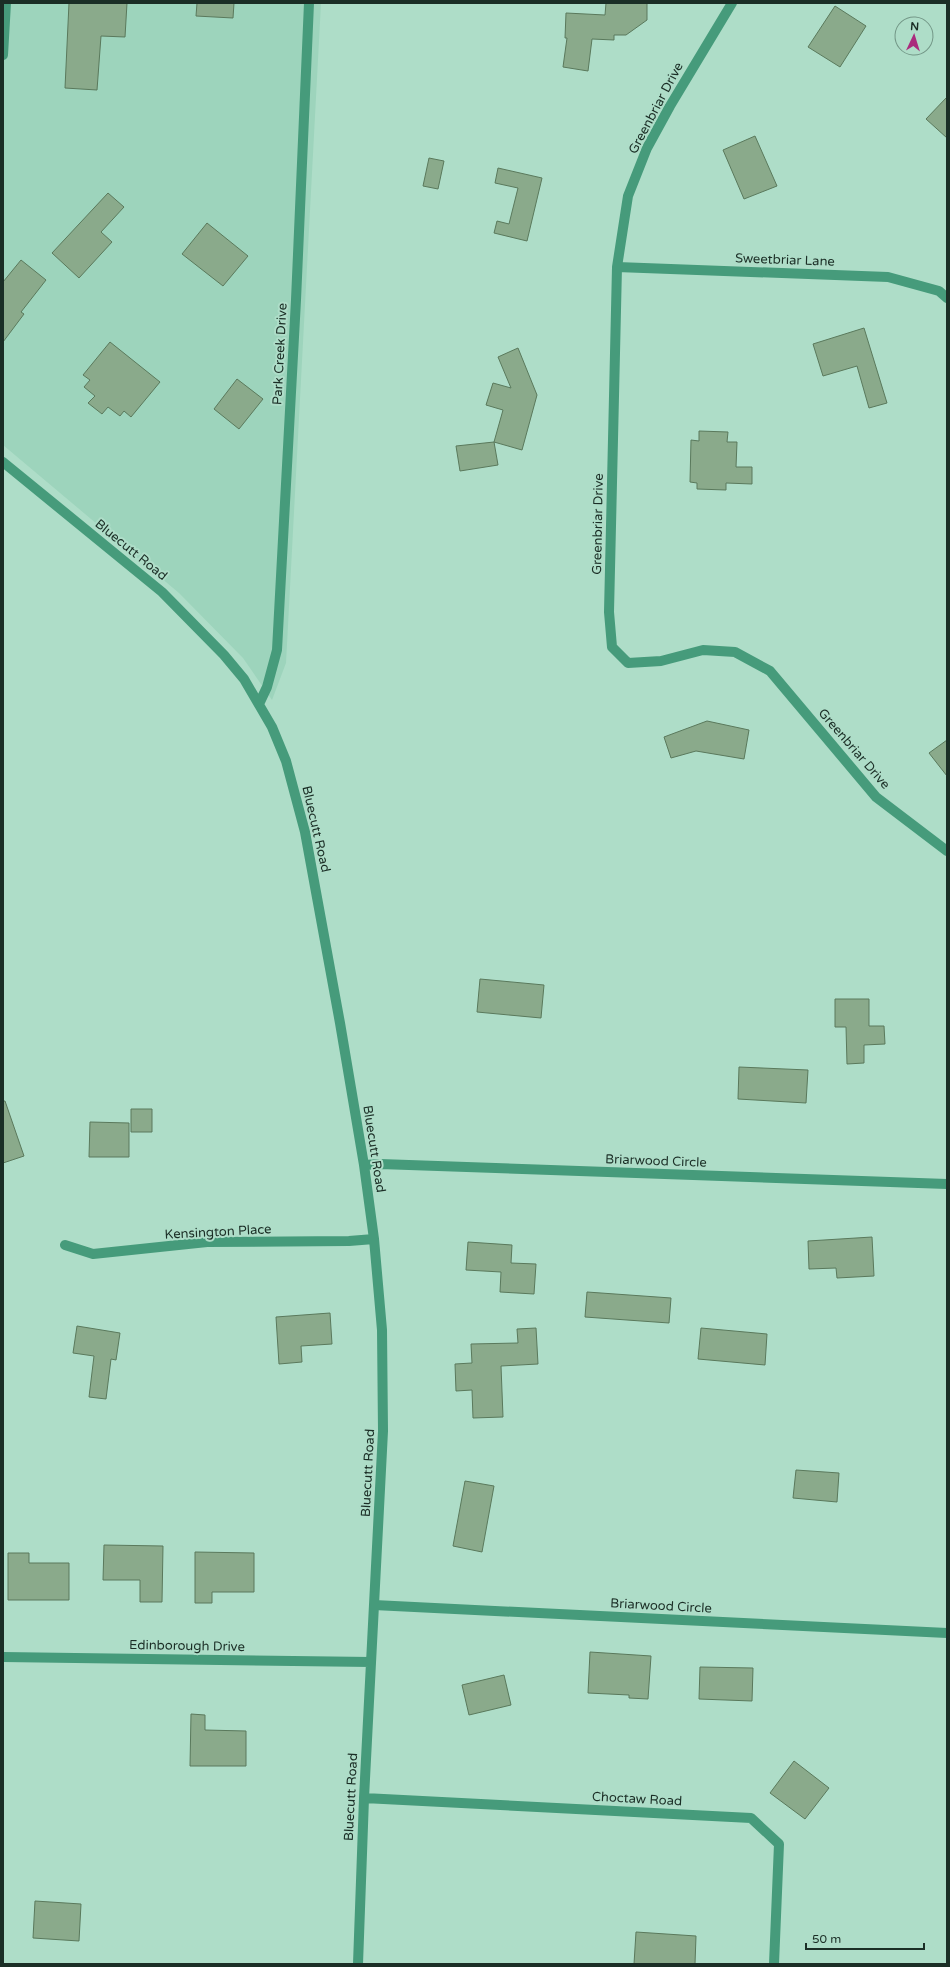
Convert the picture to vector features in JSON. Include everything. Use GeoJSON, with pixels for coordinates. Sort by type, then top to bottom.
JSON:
{"type":"FeatureCollection","features":[{"type":"Feature","properties":{"kind":"street"},"geometry":{"type":"LineString","coordinates":[[3,55],[6,3]]}},
{"type":"Feature","properties":{"kind":"street","name":"Park Creek Drive"},"geometry":{"type":"LineString","coordinates":[[259,704],[267,687],[277,650],[310,3]]}},
{"type":"Feature","properties":{"kind":"street","name":"Greenbriar Drive"},"geometry":{"type":"LineString","coordinates":[[732,3],[647,148],[628,196],[617,267],[608,612],[612,647],[628,663],[661,661],[702,650],[735,652],[770,672],[876,797],[947,851]]}},
{"type":"Feature","properties":{"kind":"street","name":"Sweetbriar Lane"},"geometry":{"type":"LineString","coordinates":[[617,267],[888,277],[939,291],[947,298]]}},
{"type":"Feature","properties":{"kind":"street","name":"Bluecutt Road"},"geometry":{"type":"LineString","coordinates":[[3,462],[168,598],[224,655],[244,679],[272,727],[286,761],[305,832],[339,1016],[364,1165],[374,1239],[382,1330],[383,1431],[364,1798],[358,1964]]}},
{"type":"Feature","properties":{"kind":"street","name":"Briarwood Circle"},"geometry":{"type":"LineString","coordinates":[[364,1165],[380,1164],[947,1184]]}},
{"type":"Feature","properties":{"kind":"street","name":"Kensington Place"},"geometry":{"type":"LineString","coordinates":[[65,1245],[93,1254],[207,1242],[349,1241],[374,1239]]}},
{"type":"Feature","properties":{"kind":"street","name":"Briarwood Circle"},"geometry":{"type":"LineString","coordinates":[[374,1605],[947,1633]]}},
{"type":"Feature","properties":{"kind":"street","name":"Edinborough Drive"},"geometry":{"type":"LineString","coordinates":[[3,1657],[371,1662]]}},
{"type":"Feature","properties":{"kind":"street","name":"Choctaw Road"},"geometry":{"type":"LineString","coordinates":[[364,1798],[751,1818],[779,1844],[774,1964]]}},
{"type":"Feature","properties":{"kind":"shaded area"},"geometry":{"type":"Polygon","coordinates":[[[3,3],[321,3],[286,663],[272,700],[243,658],[179,593],[3,445],[3,3]]]}},
{"type":"Feature","properties":{"kind":"building"},"geometry":{"type":"Polygon","coordinates":[[[69,3],[127,3],[125,37],[101,36],[97,90],[65,88],[69,3]]]}},
{"type":"Feature","properties":{"kind":"building"},"geometry":{"type":"Polygon","coordinates":[[[197,3],[234,3],[233,18],[196,16],[197,3]]]}},
{"type":"Feature","properties":{"kind":"building"},"geometry":{"type":"Polygon","coordinates":[[[606,3],[647,3],[647,20],[626,35],[614,35],[614,40],[592,39],[588,71],[563,67],[567,38],[565,38],[566,13],[605,15],[606,3]]]}},
{"type":"Feature","properties":{"kind":"building"},"geometry":{"type":"Polygon","coordinates":[[[835,6],[866,26],[840,67],[808,47],[835,6]]]}},
{"type":"Feature","properties":{"kind":"building"},"geometry":{"type":"Polygon","coordinates":[[[947,97],[947,138],[926,119],[947,97]]]}},
{"type":"Feature","properties":{"kind":"building"},"geometry":{"type":"Polygon","coordinates":[[[755,136],[777,186],[744,199],[723,150],[755,136]]]}},
{"type":"Feature","properties":{"kind":"building"},"geometry":{"type":"Polygon","coordinates":[[[429,158],[444,161],[438,189],[423,186],[429,158]]]}},
{"type":"Feature","properties":{"kind":"building"},"geometry":{"type":"Polygon","coordinates":[[[498,168],[542,178],[527,241],[494,233],[497,221],[509,224],[518,188],[495,183],[498,168]]]}},
{"type":"Feature","properties":{"kind":"building"},"geometry":{"type":"Polygon","coordinates":[[[108,193],[124,207],[101,232],[112,242],[79,278],[52,253],[108,193]]]}},
{"type":"Feature","properties":{"kind":"building"},"geometry":{"type":"Polygon","coordinates":[[[207,223],[248,256],[223,286],[182,254],[207,223]]]}},
{"type":"Feature","properties":{"kind":"building"},"geometry":{"type":"Polygon","coordinates":[[[21,260],[46,280],[21,312],[24,314],[3,342],[3,282],[21,260]]]}},
{"type":"Feature","properties":{"kind":"building"},"geometry":{"type":"Polygon","coordinates":[[[864,328],[887,403],[869,408],[857,366],[823,376],[813,344],[864,328]]]}},
{"type":"Feature","properties":{"kind":"building"},"geometry":{"type":"Polygon","coordinates":[[[110,342],[160,382],[131,417],[124,411],[120,416],[108,407],[102,414],[88,403],[95,396],[84,387],[90,380],[83,375],[110,342]]]}},
{"type":"Feature","properties":{"kind":"building"},"geometry":{"type":"Polygon","coordinates":[[[518,348],[537,395],[522,450],[494,442],[503,410],[486,405],[493,383],[511,388],[498,357],[518,348]]]}},
{"type":"Feature","properties":{"kind":"building"},"geometry":{"type":"Polygon","coordinates":[[[237,379],[263,399],[239,429],[214,409],[237,379]]]}},
{"type":"Feature","properties":{"kind":"building"},"geometry":{"type":"Polygon","coordinates":[[[699,431],[728,432],[727,442],[737,442],[736,467],[752,467],[752,484],[726,483],[726,490],[697,489],[697,483],[690,482],[691,440],[699,441],[699,431]]]}},
{"type":"Feature","properties":{"kind":"building"},"geometry":{"type":"Polygon","coordinates":[[[494,442],[498,465],[460,471],[456,446],[494,442]]]}},
{"type":"Feature","properties":{"kind":"building"},"geometry":{"type":"Polygon","coordinates":[[[707,721],[749,730],[744,759],[696,751],[671,758],[664,737],[707,721]]]}},
{"type":"Feature","properties":{"kind":"building"},"geometry":{"type":"Polygon","coordinates":[[[947,740],[947,776],[929,753],[947,740]]]}},
{"type":"Feature","properties":{"kind":"building"},"geometry":{"type":"Polygon","coordinates":[[[480,979],[544,985],[541,1018],[477,1012],[480,979]]]}},
{"type":"Feature","properties":{"kind":"building"},"geometry":{"type":"Polygon","coordinates":[[[835,999],[869,999],[869,1026],[884,1026],[885,1044],[864,1045],[864,1063],[847,1064],[846,1027],[835,1027],[835,999]]]}},
{"type":"Feature","properties":{"kind":"building"},"geometry":{"type":"Polygon","coordinates":[[[739,1067],[808,1070],[806,1103],[738,1099],[739,1067]]]}},
{"type":"Feature","properties":{"kind":"building"},"geometry":{"type":"Polygon","coordinates":[[[3,1101],[5,1101],[24,1156],[3,1163],[3,1101]]]}},
{"type":"Feature","properties":{"kind":"building"},"geometry":{"type":"Polygon","coordinates":[[[131,1109],[152,1109],[152,1132],[131,1132],[131,1109]]]}},
{"type":"Feature","properties":{"kind":"building"},"geometry":{"type":"Polygon","coordinates":[[[90,1122],[129,1123],[129,1157],[89,1157],[90,1122]]]}},
{"type":"Feature","properties":{"kind":"building"},"geometry":{"type":"Polygon","coordinates":[[[872,1237],[874,1276],[837,1278],[836,1268],[809,1269],[808,1241],[872,1237]]]}},
{"type":"Feature","properties":{"kind":"building"},"geometry":{"type":"Polygon","coordinates":[[[468,1242],[512,1245],[511,1263],[536,1264],[534,1294],[500,1292],[501,1272],[466,1270],[468,1242]]]}},
{"type":"Feature","properties":{"kind":"building"},"geometry":{"type":"Polygon","coordinates":[[[587,1292],[671,1298],[669,1323],[585,1317],[587,1292]]]}},
{"type":"Feature","properties":{"kind":"building"},"geometry":{"type":"Polygon","coordinates":[[[330,1313],[332,1344],[301,1346],[302,1362],[279,1364],[276,1317],[330,1313]]]}},
{"type":"Feature","properties":{"kind":"building"},"geometry":{"type":"Polygon","coordinates":[[[77,1326],[120,1333],[116,1360],[111,1359],[106,1399],[89,1397],[94,1356],[73,1353],[77,1326]]]}},
{"type":"Feature","properties":{"kind":"building"},"geometry":{"type":"Polygon","coordinates":[[[536,1328],[538,1364],[501,1366],[503,1417],[473,1418],[472,1390],[456,1391],[455,1364],[472,1363],[471,1344],[518,1343],[517,1329],[536,1328]]]}},
{"type":"Feature","properties":{"kind":"building"},"geometry":{"type":"Polygon","coordinates":[[[701,1328],[767,1334],[765,1365],[698,1359],[701,1328]]]}},
{"type":"Feature","properties":{"kind":"building"},"geometry":{"type":"Polygon","coordinates":[[[796,1470],[839,1473],[837,1502],[793,1498],[796,1470]]]}},
{"type":"Feature","properties":{"kind":"building"},"geometry":{"type":"Polygon","coordinates":[[[465,1481],[494,1486],[482,1552],[453,1546],[465,1481]]]}},
{"type":"Feature","properties":{"kind":"building"},"geometry":{"type":"Polygon","coordinates":[[[104,1545],[163,1546],[162,1602],[140,1602],[140,1580],[103,1580],[104,1545]]]}},
{"type":"Feature","properties":{"kind":"building"},"geometry":{"type":"Polygon","coordinates":[[[195,1552],[254,1553],[254,1592],[212,1592],[212,1603],[195,1603],[195,1552]]]}},
{"type":"Feature","properties":{"kind":"building"},"geometry":{"type":"Polygon","coordinates":[[[8,1553],[29,1553],[29,1563],[69,1563],[69,1600],[8,1600],[8,1553]]]}},
{"type":"Feature","properties":{"kind":"building"},"geometry":{"type":"Polygon","coordinates":[[[590,1652],[651,1656],[648,1699],[629,1698],[629,1695],[588,1693],[590,1652]]]}},
{"type":"Feature","properties":{"kind":"building"},"geometry":{"type":"Polygon","coordinates":[[[700,1667],[753,1668],[752,1701],[699,1699],[700,1667]]]}},
{"type":"Feature","properties":{"kind":"building"},"geometry":{"type":"Polygon","coordinates":[[[504,1675],[511,1705],[469,1715],[462,1685],[504,1675]]]}},
{"type":"Feature","properties":{"kind":"building"},"geometry":{"type":"Polygon","coordinates":[[[191,1714],[205,1715],[205,1730],[246,1731],[246,1766],[190,1766],[191,1714]]]}},
{"type":"Feature","properties":{"kind":"building"},"geometry":{"type":"Polygon","coordinates":[[[794,1761],[829,1788],[805,1819],[770,1793],[794,1761]]]}},
{"type":"Feature","properties":{"kind":"building"},"geometry":{"type":"Polygon","coordinates":[[[35,1901],[81,1904],[79,1941],[33,1938],[35,1901]]]}},
{"type":"Feature","properties":{"kind":"building"},"geometry":{"type":"Polygon","coordinates":[[[636,1932],[696,1936],[695,1964],[634,1964],[636,1932]]]}}]}
